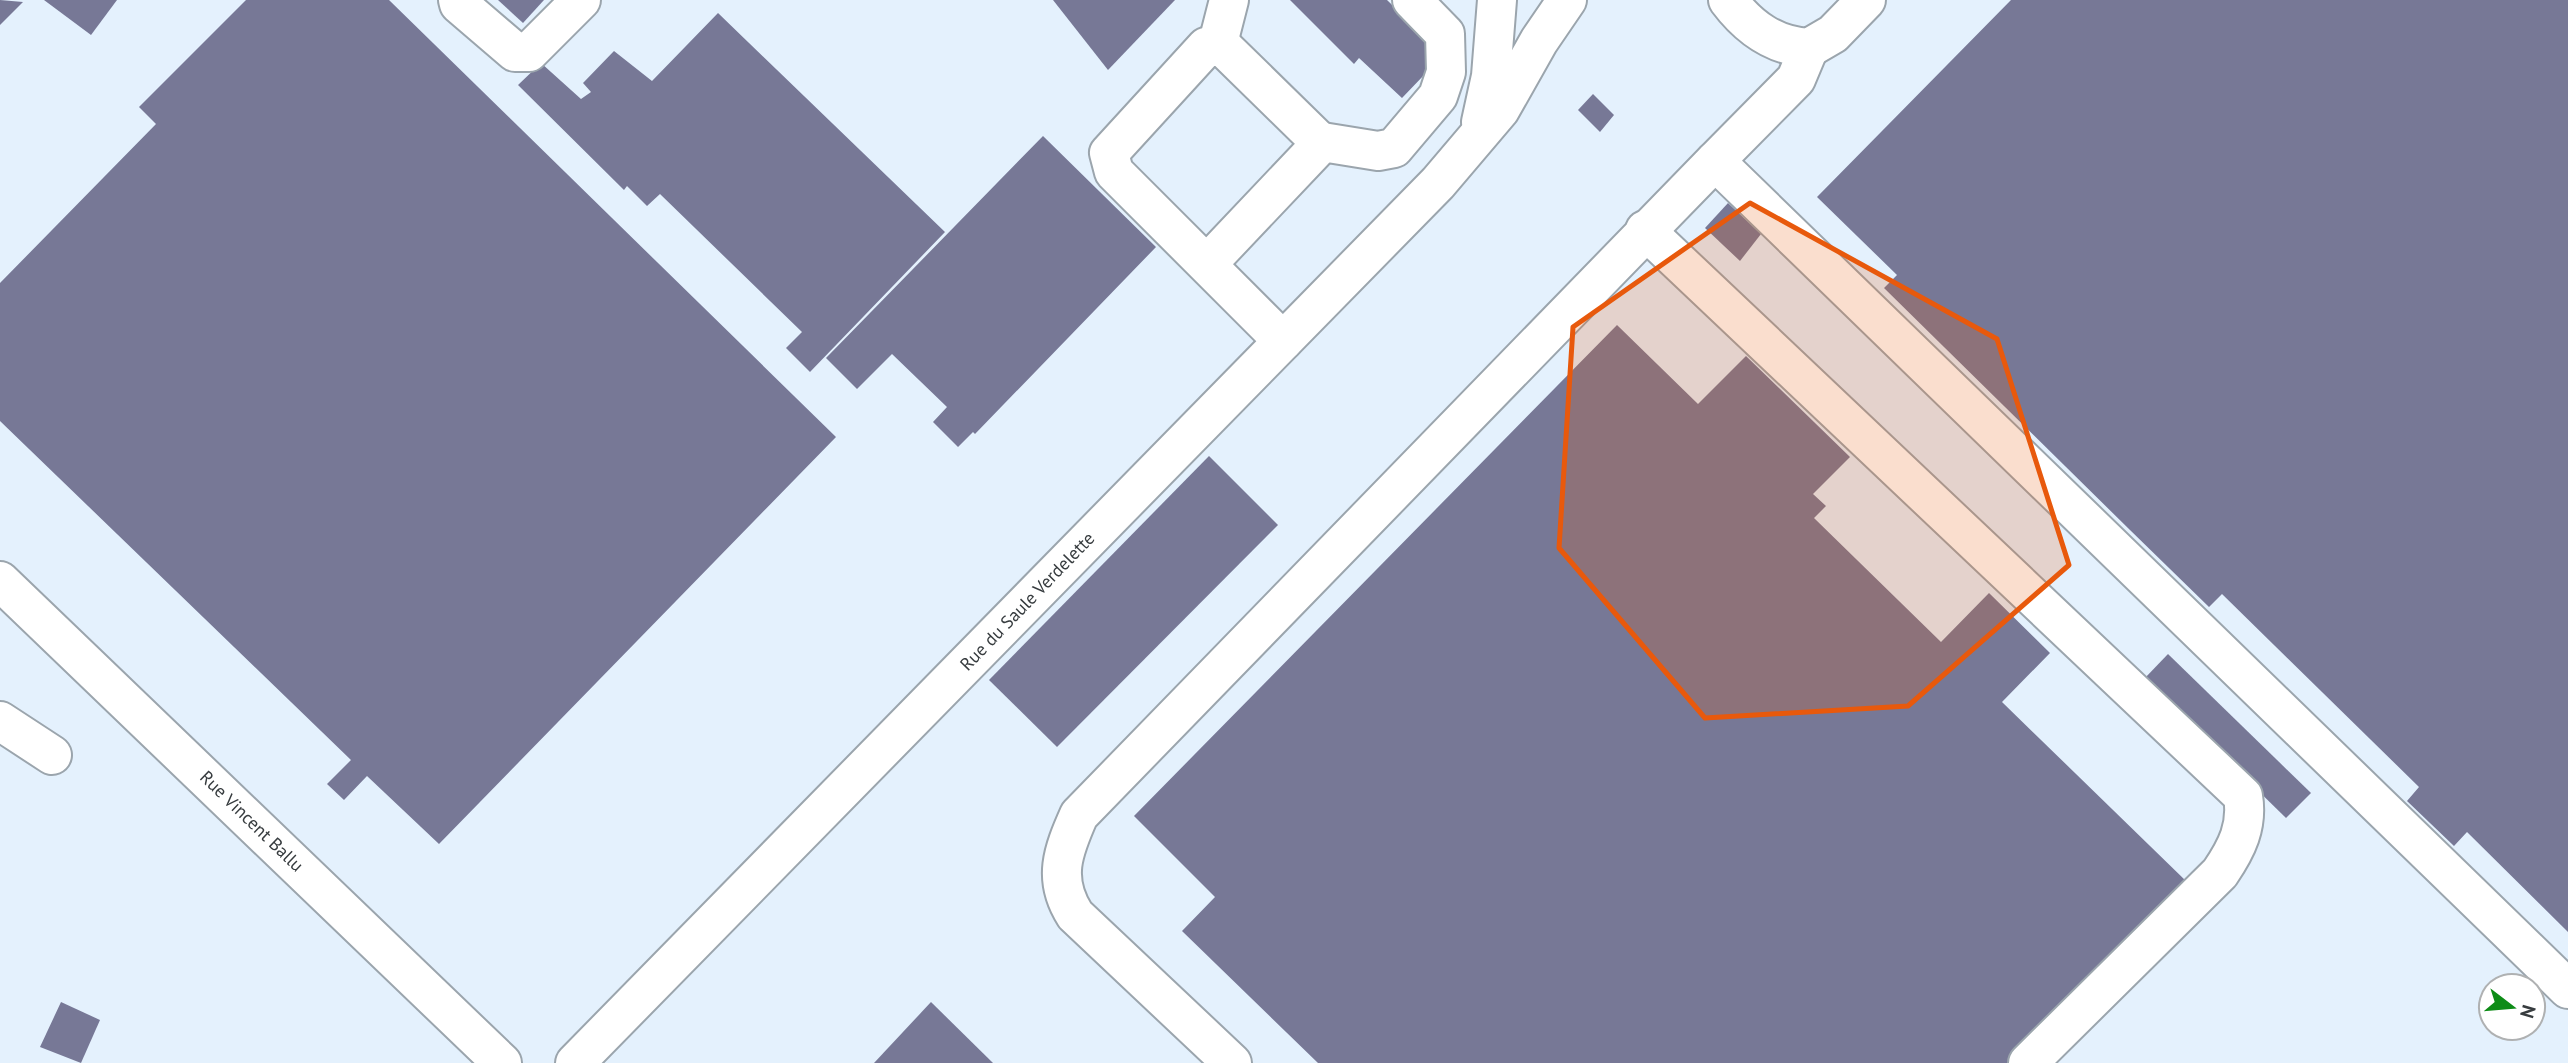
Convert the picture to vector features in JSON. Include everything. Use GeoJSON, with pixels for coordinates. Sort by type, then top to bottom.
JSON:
{"type":"FeatureCollection","features":[{"type":"Feature","properties":{"kind":"street"},"geometry":{"type":"LineString","coordinates":[[458,0],[515,52],[528,52],[581,0]]}},
{"type":"Feature","properties":{"kind":"street"},"geometry":{"type":"LineString","coordinates":[[1217,47],[1229,0]]}},
{"type":"Feature","properties":{"kind":"street"},"geometry":{"type":"LineString","coordinates":[[1316,141],[1378,151],[1394,148],[1438,96],[1446,72],[1445,34],[1412,0]]}},
{"type":"Feature","properties":{"kind":"street","name":"Rue du Saule Verdelette"},"geometry":{"type":"LineString","coordinates":[[1476,136],[1491,76],[1497,0]]}},
{"type":"Feature","properties":{"kind":"street","name":"Rue du Saule Verdelette"},"geometry":{"type":"LineString","coordinates":[[575,1063],[1438,183],[1500,110],[1539,41],[1567,0]]}},
{"type":"Feature","properties":{"kind":"street"},"geometry":{"type":"LineString","coordinates":[[1727,1],[1768,38],[1792,47],[1809,48],[1833,34],[1866,0]]}},
{"type":"Feature","properties":{"kind":"street"},"geometry":{"type":"LineString","coordinates":[[1208,263],[1317,148],[1315,136],[1222,46],[1206,47],[1109,153],[1114,172],[1208,263],[1283,341]]}},
{"type":"Feature","properties":{"kind":"street"},"geometry":{"type":"LineString","coordinates":[[1232,1063],[1070,908],[1061,878],[1063,850],[1079,815],[1645,230],[1796,79],[1809,48]]}},
{"type":"Feature","properties":{"kind":"street"},"geometry":{"type":"LineString","coordinates":[[1715,161],[2568,989]]}},
{"type":"Feature","properties":{"kind":"street"},"geometry":{"type":"LineString","coordinates":[[1645,230],[2243,796],[2246,817],[2235,851],[2220,873],[2028,1063]]}},
{"type":"Feature","properties":{"kind":"street","name":"Rue Vincent Ballu"},"geometry":{"type":"LineString","coordinates":[[0,580],[502,1063]]}},
{"type":"Feature","properties":{"kind":"street"},"geometry":{"type":"LineString","coordinates":[[0,721],[52,755]]}},
{"type":"Feature","properties":{"kind":"highlighted area"},"geometry":{"type":"Polygon","coordinates":[[[1750,203],[1997,339],[2069,565],[1908,706],[1705,718],[1559,548],[1573,327],[1750,203]]]}},
{"type":"Feature","properties":{"kind":"shaded area"},"geometry":{"type":"Polygon","coordinates":[[[0,0],[2568,0],[2568,1063],[0,1063],[0,0]]]}},
{"type":"Feature","properties":{"kind":"building"},"geometry":{"type":"Polygon","coordinates":[[[0,0],[23,2],[0,25],[0,0]]]}},
{"type":"Feature","properties":{"kind":"building"},"geometry":{"type":"Polygon","coordinates":[[[44,0],[117,0],[91,35],[44,0]]]}},
{"type":"Feature","properties":{"kind":"building"},"geometry":{"type":"Polygon","coordinates":[[[246,0],[389,0],[836,437],[439,844],[367,776],[344,800],[327,784],[351,760],[0,421],[0,283],[156,124],[139,107],[246,0]]]}},
{"type":"Feature","properties":{"kind":"building"},"geometry":{"type":"Polygon","coordinates":[[[498,0],[544,0],[523,23],[498,0]]]}},
{"type":"Feature","properties":{"kind":"building"},"geometry":{"type":"Polygon","coordinates":[[[1053,0],[1175,0],[1108,70],[1053,0]]]}},
{"type":"Feature","properties":{"kind":"building"},"geometry":{"type":"Polygon","coordinates":[[[1290,0],[1387,0],[1435,47],[1425,74],[1402,98],[1359,58],[1354,64],[1290,0]]]}},
{"type":"Feature","properties":{"kind":"building"},"geometry":{"type":"Polygon","coordinates":[[[2011,0],[2568,0],[2568,932],[2467,832],[2454,846],[2407,801],[2419,787],[2222,594],[2209,607],[2130,530],[1884,288],[1897,275],[1817,197],[2011,0]]]}},
{"type":"Feature","properties":{"kind":"building"},"geometry":{"type":"Polygon","coordinates":[[[718,13],[945,232],[810,372],[786,348],[802,332],[660,194],[647,206],[627,186],[624,190],[518,85],[541,63],[581,99],[591,92],[583,83],[614,51],[652,81],[718,13]]]}},
{"type":"Feature","properties":{"kind":"building"},"geometry":{"type":"Polygon","coordinates":[[[1593,94],[1614,115],[1600,132],[1578,110],[1593,94]]]}},
{"type":"Feature","properties":{"kind":"building"},"geometry":{"type":"Polygon","coordinates":[[[1043,136],[1156,247],[975,434],[973,432],[958,447],[933,422],[947,407],[892,354],[857,389],[826,358],[1043,136]]]}},
{"type":"Feature","properties":{"kind":"building"},"geometry":{"type":"Polygon","coordinates":[[[1728,203],[1761,234],[1740,261],[1705,228],[1728,203]]]}},
{"type":"Feature","properties":{"kind":"building"},"geometry":{"type":"Polygon","coordinates":[[[1617,325],[1698,404],[1746,356],[1850,457],[1813,494],[1826,506],[1814,518],[1941,642],[1989,593],[2050,653],[2002,702],[2186,881],[2008,1063],[1318,1063],[1182,931],[1215,897],[1134,816],[1617,325]]]}},
{"type":"Feature","properties":{"kind":"building"},"geometry":{"type":"Polygon","coordinates":[[[1209,456],[1278,525],[1057,747],[989,680],[1209,456]]]}},
{"type":"Feature","properties":{"kind":"building"},"geometry":{"type":"Polygon","coordinates":[[[2168,654],[2311,793],[2286,818],[2144,679],[2168,654]]]}},
{"type":"Feature","properties":{"kind":"building"},"geometry":{"type":"Polygon","coordinates":[[[61,1002],[100,1020],[81,1063],[40,1047],[61,1002]]]}},
{"type":"Feature","properties":{"kind":"building"},"geometry":{"type":"Polygon","coordinates":[[[931,1002],[993,1063],[874,1063],[931,1002]]]}}]}
